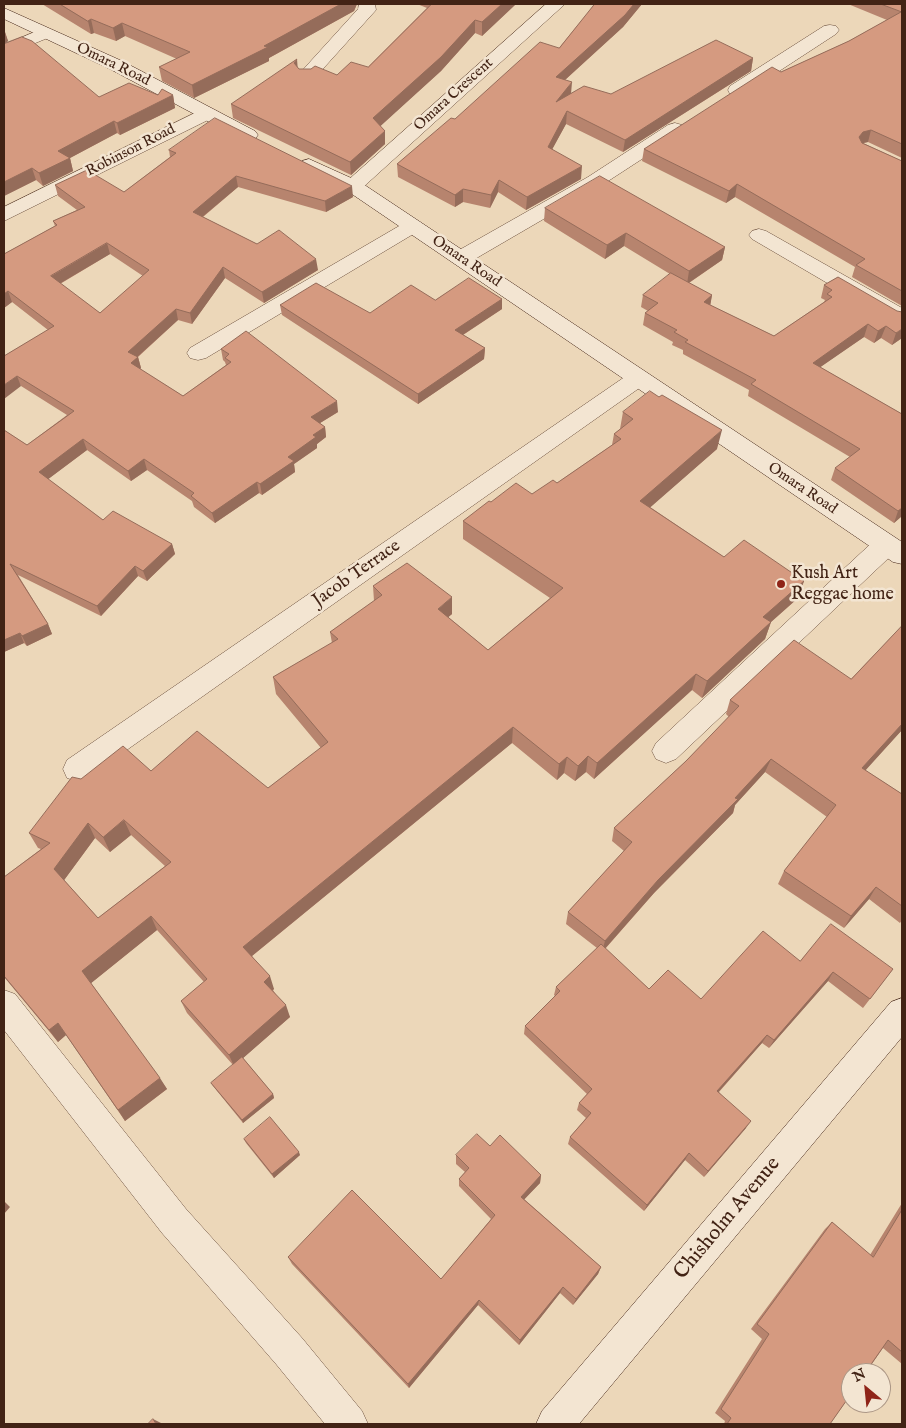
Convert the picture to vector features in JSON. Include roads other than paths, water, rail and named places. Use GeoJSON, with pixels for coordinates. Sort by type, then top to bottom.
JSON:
{"type":"FeatureCollection","features":[{"type":"Feature","properties":{"kind":"street"},"geometry":{"type":"LineString","coordinates":[[306,77],[367,10],[367,4]]}},
{"type":"Feature","properties":{"kind":"street","name":"Omara Crescent"},"geometry":{"type":"LineString","coordinates":[[353,186],[556,4]]}},
{"type":"Feature","properties":{"kind":"street","name":"Omara Road"},"geometry":{"type":"LineString","coordinates":[[4,14],[116,64],[204,114],[266,144]]}},
{"type":"Feature","properties":{"kind":"street"},"geometry":{"type":"LineString","coordinates":[[718,102],[830,30]]}},
{"type":"Feature","properties":{"kind":"street"},"geometry":{"type":"LineString","coordinates":[[4,51],[44,33]]}},
{"type":"Feature","properties":{"kind":"street","name":"Robinson Road"},"geometry":{"type":"LineString","coordinates":[[4,215],[204,114]]}},
{"type":"Feature","properties":{"kind":"street"},"geometry":{"type":"LineString","coordinates":[[461,258],[595,181],[694,118]]}},
{"type":"Feature","properties":{"kind":"street","name":"Omara Road"},"geometry":{"type":"LineString","coordinates":[[292,156],[353,186],[637,379],[894,550]]}},
{"type":"Feature","properties":{"kind":"street"},"geometry":{"type":"LineString","coordinates":[[198,353],[413,226]]}},
{"type":"Feature","properties":{"kind":"street"},"geometry":{"type":"LineString","coordinates":[[759,235],[902,317]]}},
{"type":"Feature","properties":{"kind":"street","name":"Jacob Terrace"},"geometry":{"type":"LineString","coordinates":[[77,769],[637,379]]}},
{"type":"Feature","properties":{"kind":"street"},"geometry":{"type":"LineString","coordinates":[[666,751],[894,550]]}},
{"type":"Feature","properties":{"kind":"street"},"geometry":{"type":"LineString","coordinates":[[4,1005],[174,1220],[289,1351],[349,1424]]}},
{"type":"Feature","properties":{"kind":"street","name":"Chisholm Avenue"},"geometry":{"type":"LineString","coordinates":[[555,1424],[902,1013]]}},
{"type":"Feature","properties":{"kind":"place","name":"Kush Art Reggae home"},"geometry":{"type":"Point","coordinates":[781,584]}}]}
